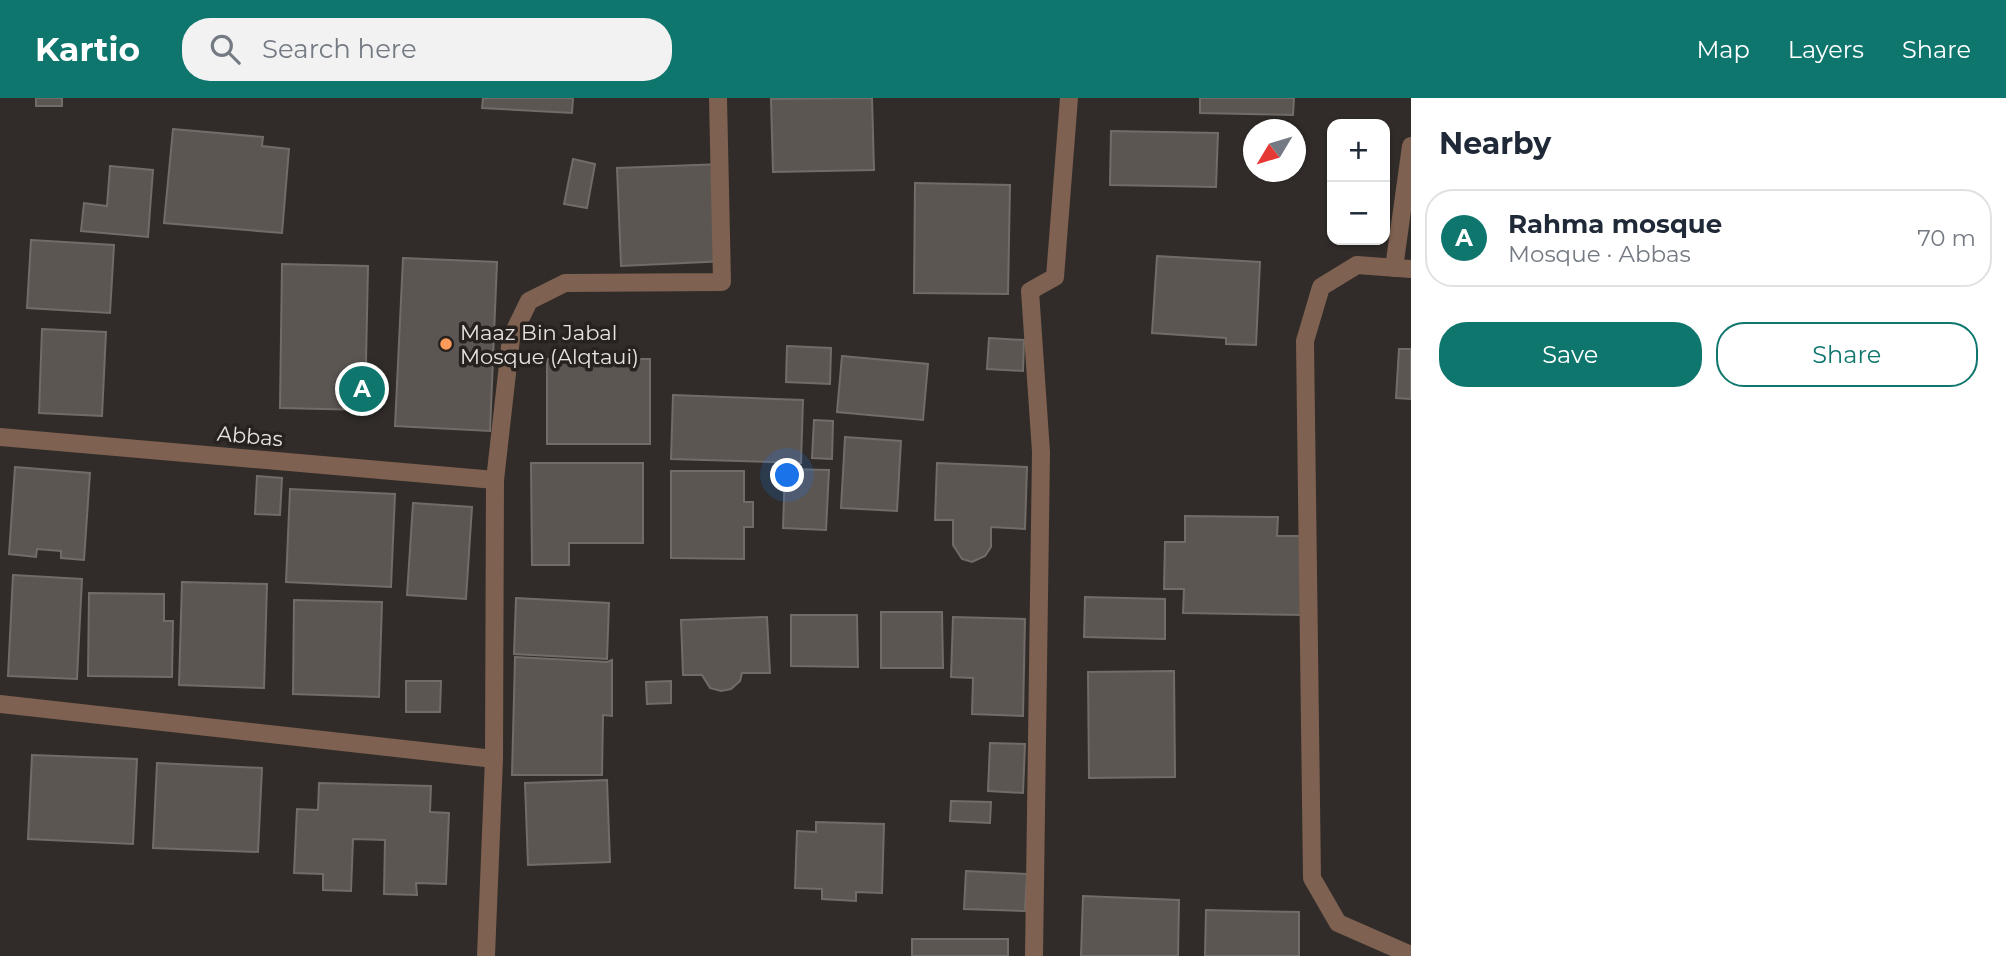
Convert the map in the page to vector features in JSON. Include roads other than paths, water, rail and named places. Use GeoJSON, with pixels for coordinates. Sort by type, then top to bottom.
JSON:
{"type":"FeatureCollection","features":[{"type":"Feature","properties":{"kind":"street"},"geometry":{"type":"LineString","coordinates":[[486,956],[494,759],[495,480],[511,338],[529,300],[565,283],[722,282],[718,98]]}},
{"type":"Feature","properties":{"kind":"street"},"geometry":{"type":"LineString","coordinates":[[1034,956],[1041,452],[1030,291],[1055,277],[1069,98]]}},
{"type":"Feature","properties":{"kind":"street"},"geometry":{"type":"LineString","coordinates":[[1411,146],[1403,269],[1357,265],[1321,287],[1305,341],[1312,878],[1338,923],[1411,955]]}},
{"type":"Feature","properties":{"kind":"street","name":"Abbas"},"geometry":{"type":"LineString","coordinates":[[0,437],[495,480]]}},
{"type":"Feature","properties":{"kind":"street"},"geometry":{"type":"LineString","coordinates":[[0,704],[494,759]]}},
{"type":"Feature","properties":{"kind":"place","name":"Maaz Bin Jabal Mosque (Alqtaui)"},"geometry":{"type":"Point","coordinates":[446,344]}},
{"type":"Feature","properties":{"kind":"place","name":"Rahma mosque"},"geometry":{"type":"Point","coordinates":[362,389]}}]}
